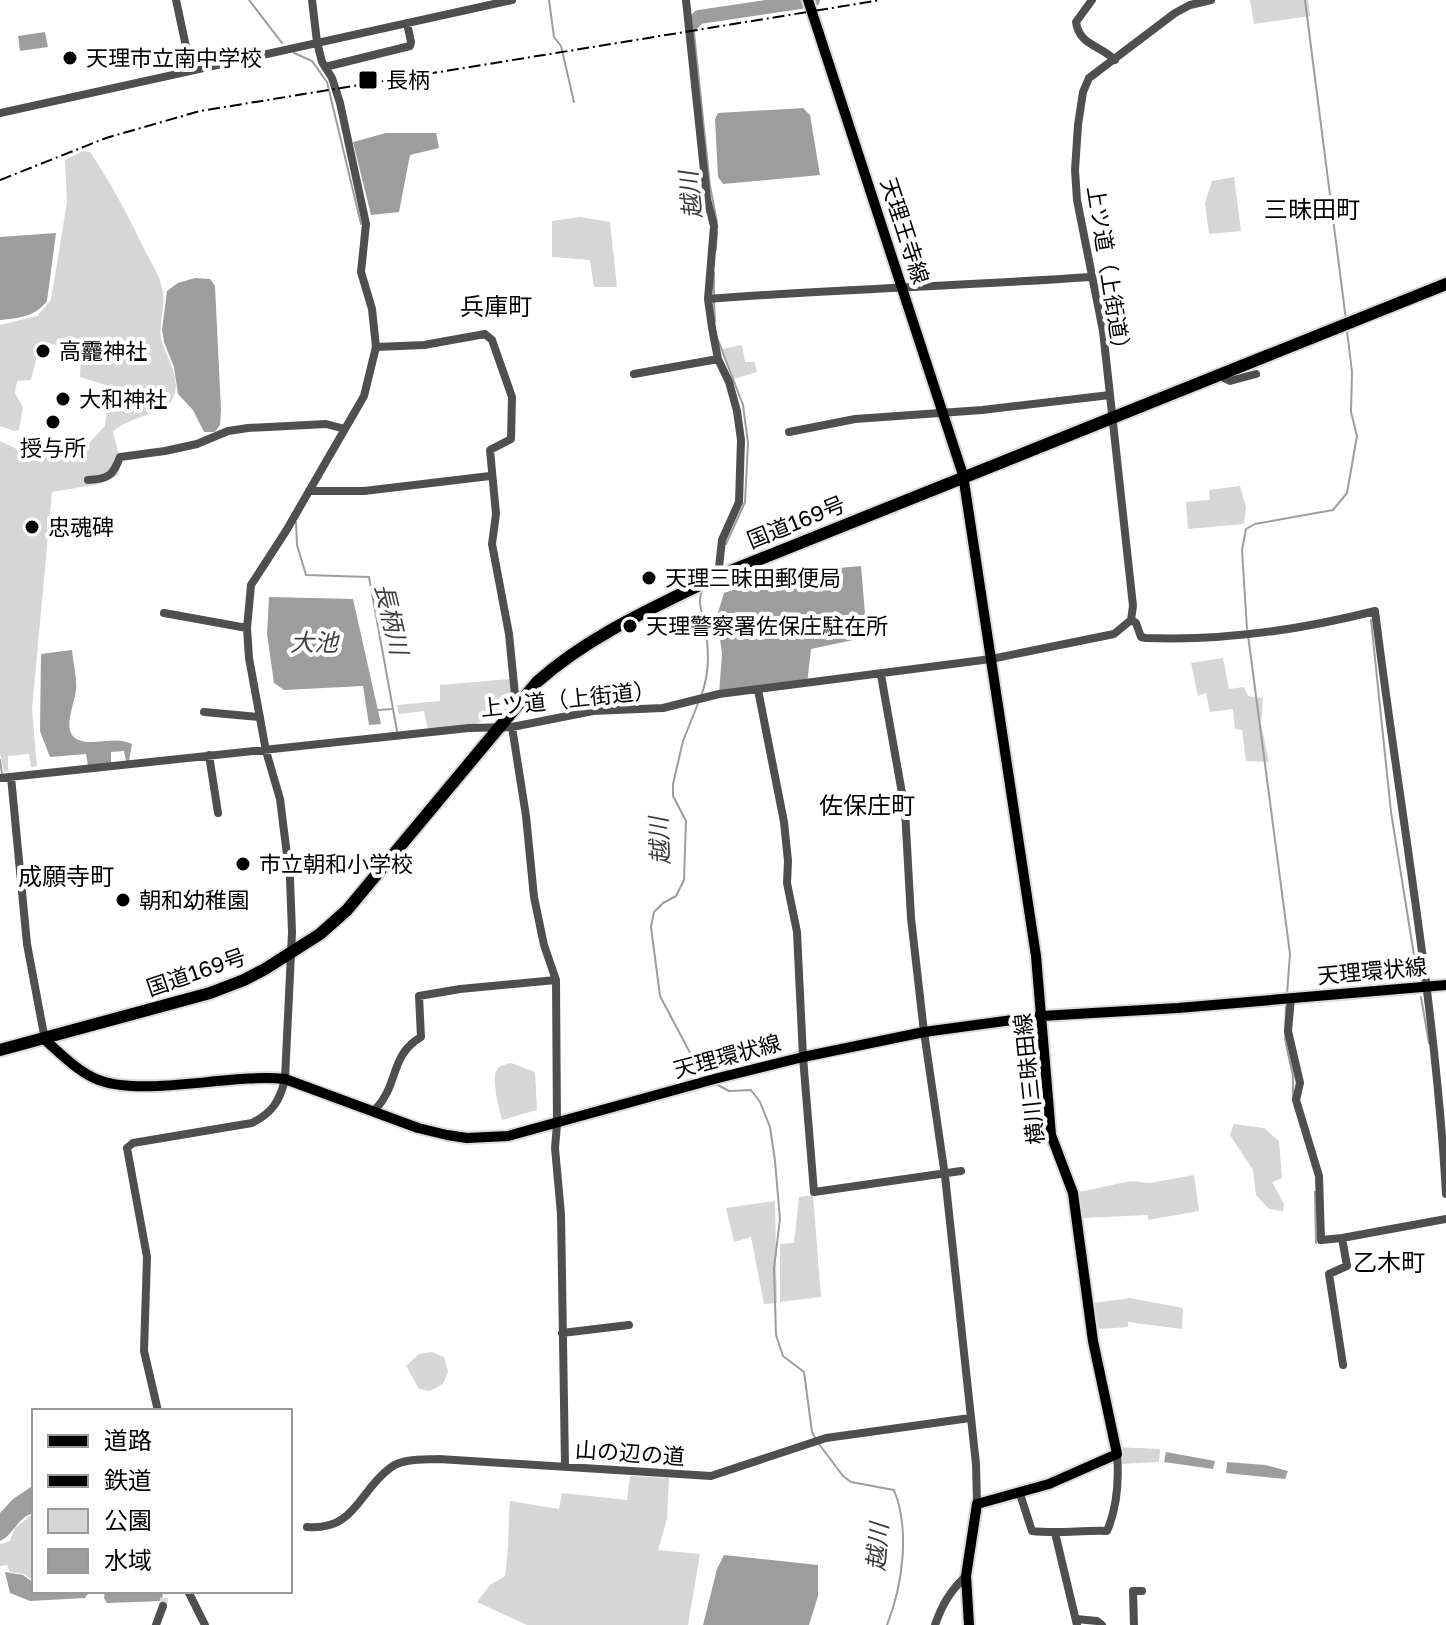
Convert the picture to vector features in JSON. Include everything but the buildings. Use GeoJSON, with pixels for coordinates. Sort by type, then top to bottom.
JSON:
{"type":"FeatureCollection","features":[{"type":"Feature","properties":{"kind":"highway","name":"国道169号"},"geometry":{"type":"LineString","coordinates":[[0,1050],[210,993],[254,975],[320,934],[347,910],[516,705],[559,662],[585,645],[718,576],[963,475],[1446,284]]}},
{"type":"Feature","properties":{"kind":"main road","name":"天理王寺線"},"geometry":{"type":"LineString","coordinates":[[809,3],[963,475]]}},
{"type":"Feature","properties":{"kind":"main road","name":"横川三昧田線"},"geometry":{"type":"LineString","coordinates":[[963,475],[1036,956],[1051,1135],[1073,1193],[1093,1341],[1117,1454]]}},
{"type":"Feature","properties":{"kind":"main road","name":"天理環状線"},"geometry":{"type":"LineString","coordinates":[[45,1040],[80,1070],[96,1079],[125,1086],[262,1076],[285,1079],[418,1128],[467,1138],[508,1136],[718,1078],[924,1032],[1042,1016],[1446,985]]}},
{"type":"Feature","properties":{"kind":"main road"},"geometry":{"type":"LineString","coordinates":[[969,1625],[966,1576],[977,1504],[1049,1484],[1117,1454]]}},
{"type":"Feature","properties":{"kind":"street"},"geometry":{"type":"LineString","coordinates":[[176,0],[191,70]]}},
{"type":"Feature","properties":{"kind":"street"},"geometry":{"type":"LineString","coordinates":[[158,1409],[144,1351],[147,1257],[127,1148],[133,1143],[252,1123],[264,1117],[281,1098],[285,1079],[291,953],[290,879],[280,799],[266,751],[249,658],[247,628],[251,585],[364,396],[376,347],[372,309],[361,272],[366,224],[340,103],[317,42],[312,0]]}},
{"type":"Feature","properties":{"kind":"street"},"geometry":{"type":"LineString","coordinates":[[0,113],[512,0]]}},
{"type":"Feature","properties":{"kind":"street"},"geometry":{"type":"LineString","coordinates":[[686,0],[707,199],[714,226],[708,299],[718,359],[733,396],[741,440],[739,502],[722,540],[718,576]]}},
{"type":"Feature","properties":{"kind":"street"},"geometry":{"type":"LineString","coordinates":[[1092,0],[1076,22],[1077,31],[1086,42],[1107,52],[1115,60]]}},
{"type":"Feature","properties":{"kind":"street","name":"上ツ道（上街道）"},"geometry":{"type":"LineString","coordinates":[[0,778],[469,728],[512,727],[593,711],[663,708],[719,694],[991,659],[1114,634],[1131,620],[1133,606],[1103,331],[1077,200],[1075,170],[1083,92],[1089,78],[1175,13],[1190,3],[1211,0]]}},
{"type":"Feature","properties":{"kind":"street"},"geometry":{"type":"LineString","coordinates":[[325,67],[410,46],[407,23]]}},
{"type":"Feature","properties":{"kind":"street"},"geometry":{"type":"LineString","coordinates":[[708,299],[1090,277]]}},
{"type":"Feature","properties":{"kind":"street"},"geometry":{"type":"LineString","coordinates":[[376,347],[424,345],[485,334],[492,340],[512,397],[511,439],[490,450],[490,476],[496,514],[492,544],[509,634],[516,705]]}},
{"type":"Feature","properties":{"kind":"street"},"geometry":{"type":"LineString","coordinates":[[634,374],[718,359]]}},
{"type":"Feature","properties":{"kind":"street"},"geometry":{"type":"LineString","coordinates":[[1222,373],[1230,381],[1256,374]]}},
{"type":"Feature","properties":{"kind":"street"},"geometry":{"type":"LineString","coordinates":[[789,432],[855,419],[1110,395]]}},
{"type":"Feature","properties":{"kind":"street"},"geometry":{"type":"LineString","coordinates":[[88,480],[105,480],[114,474],[120,457],[197,444],[228,431],[326,424],[345,429]]}},
{"type":"Feature","properties":{"kind":"street"},"geometry":{"type":"LineString","coordinates":[[309,491],[364,491],[490,476]]}},
{"type":"Feature","properties":{"kind":"street"},"geometry":{"type":"LineString","coordinates":[[1131,620],[1136,623],[1141,637],[1199,639],[1274,630],[1375,611],[1437,1066],[1446,1194]]}},
{"type":"Feature","properties":{"kind":"street"},"geometry":{"type":"LineString","coordinates":[[164,613],[247,628]]}},
{"type":"Feature","properties":{"kind":"street"},"geometry":{"type":"LineString","coordinates":[[881,675],[905,810],[911,918],[945,1174],[977,1504]]}},
{"type":"Feature","properties":{"kind":"street"},"geometry":{"type":"LineString","coordinates":[[758,690],[787,848],[787,883],[797,932],[814,1192],[961,1171]]}},
{"type":"Feature","properties":{"kind":"street"},"geometry":{"type":"LineString","coordinates":[[204,712],[260,717]]}},
{"type":"Feature","properties":{"kind":"street"},"geometry":{"type":"LineString","coordinates":[[512,727],[526,816],[534,897],[544,945],[556,980],[555,1148],[561,1214],[565,1466]]}},
{"type":"Feature","properties":{"kind":"street"},"geometry":{"type":"LineString","coordinates":[[209,755],[218,813]]}},
{"type":"Feature","properties":{"kind":"street"},"geometry":{"type":"LineString","coordinates":[[11,777],[27,944],[45,1040]]}},
{"type":"Feature","properties":{"kind":"street"},"geometry":{"type":"LineString","coordinates":[[375,1110],[389,1093],[403,1050],[421,1037],[419,996],[556,980]]}},
{"type":"Feature","properties":{"kind":"street"},"geometry":{"type":"LineString","coordinates":[[1291,998],[1288,1031],[1300,1083],[1296,1100],[1319,1176],[1321,1240],[1446,1219]]}},
{"type":"Feature","properties":{"kind":"street"},"geometry":{"type":"LineString","coordinates":[[1342,1238],[1347,1266],[1329,1274],[1329,1279],[1343,1365]]}},
{"type":"Feature","properties":{"kind":"street"},"geometry":{"type":"LineString","coordinates":[[562,1333],[629,1325]]}},
{"type":"Feature","properties":{"kind":"street","name":"山の辺の道"},"geometry":{"type":"LineString","coordinates":[[307,1527],[339,1524],[390,1468],[404,1462],[439,1459],[711,1476],[826,1438],[970,1418]]}},
{"type":"Feature","properties":{"kind":"street"},"geometry":{"type":"LineString","coordinates":[[1020,1494],[1032,1531],[1107,1531],[1112,1520],[1119,1471],[1117,1454]]}},
{"type":"Feature","properties":{"kind":"street"},"geometry":{"type":"LineString","coordinates":[[1055,1533],[1066,1588],[1077,1622],[1097,1621],[1102,1625]]}},
{"type":"Feature","properties":{"kind":"street"},"geometry":{"type":"LineString","coordinates":[[935,1625],[952,1589],[966,1576]]}},
{"type":"Feature","properties":{"kind":"street"},"geometry":{"type":"LineString","coordinates":[[1134,1625],[1133,1591],[1142,1591]]}},
{"type":"Feature","properties":{"kind":"street"},"geometry":{"type":"LineString","coordinates":[[189,1593],[205,1625]]}},
{"type":"Feature","properties":{"kind":"street"},"geometry":{"type":"LineString","coordinates":[[156,1625],[163,1606]]}},
{"type":"Feature","properties":{"kind":"green space"},"geometry":{"type":"Polygon","coordinates":[[[1250,0],[1308,0],[1310,16],[1254,24],[1250,0]]]}},
{"type":"Feature","properties":{"kind":"green space"},"geometry":{"type":"Polygon","coordinates":[[[83,151],[90,152],[105,175],[159,278],[163,295],[162,342],[175,376],[176,389],[163,408],[113,432],[121,463],[118,475],[99,484],[52,492],[32,709],[37,766],[31,767],[29,754],[8,756],[8,771],[4,772],[0,753],[0,441],[41,461],[69,442],[89,443],[105,426],[109,391],[106,385],[80,377],[81,350],[43,342],[40,343],[31,380],[17,381],[15,393],[23,407],[19,430],[0,426],[0,325],[37,316],[51,300],[67,202],[65,160],[83,151]]]}},
{"type":"Feature","properties":{"kind":"green space"},"geometry":{"type":"Polygon","coordinates":[[[1234,177],[1241,231],[1209,234],[1205,203],[1212,181],[1234,177]]]}},
{"type":"Feature","properties":{"kind":"green space"},"geometry":{"type":"Polygon","coordinates":[[[580,217],[610,222],[617,287],[594,287],[590,260],[552,257],[552,221],[580,217]]]}},
{"type":"Feature","properties":{"kind":"green space"},"geometry":{"type":"Polygon","coordinates":[[[742,345],[745,362],[755,362],[757,372],[734,379],[722,349],[742,345]]]}},
{"type":"Feature","properties":{"kind":"green space"},"geometry":{"type":"Polygon","coordinates":[[[1240,486],[1246,507],[1244,524],[1188,529],[1186,502],[1210,500],[1209,490],[1240,486]]]}},
{"type":"Feature","properties":{"kind":"green space"},"geometry":{"type":"Polygon","coordinates":[[[1223,658],[1229,689],[1244,687],[1248,696],[1263,698],[1261,724],[1269,762],[1246,761],[1242,730],[1235,729],[1233,709],[1210,712],[1206,693],[1198,696],[1191,663],[1223,658]]]}},
{"type":"Feature","properties":{"kind":"green space"},"geometry":{"type":"Polygon","coordinates":[[[510,679],[512,695],[492,715],[475,724],[428,730],[424,711],[399,714],[397,705],[440,701],[440,685],[510,679]]]}},
{"type":"Feature","properties":{"kind":"green space"},"geometry":{"type":"Polygon","coordinates":[[[511,1063],[535,1072],[537,1110],[502,1120],[495,1078],[499,1067],[511,1063]]]}},
{"type":"Feature","properties":{"kind":"green space"},"geometry":{"type":"Polygon","coordinates":[[[1234,1124],[1264,1128],[1279,1141],[1282,1178],[1272,1182],[1284,1204],[1283,1211],[1269,1209],[1256,1195],[1253,1170],[1230,1135],[1234,1124]]]}},
{"type":"Feature","properties":{"kind":"green space"},"geometry":{"type":"Polygon","coordinates":[[[1194,1175],[1199,1211],[1148,1220],[1148,1215],[1083,1218],[1079,1192],[1131,1181],[1150,1183],[1194,1175]]]}},
{"type":"Feature","properties":{"kind":"green space"},"geometry":{"type":"Polygon","coordinates":[[[813,1195],[821,1297],[780,1302],[780,1244],[794,1243],[799,1197],[813,1195]]]}},
{"type":"Feature","properties":{"kind":"green space"},"geometry":{"type":"Polygon","coordinates":[[[775,1201],[777,1303],[764,1304],[751,1237],[734,1242],[726,1208],[775,1201]]]}},
{"type":"Feature","properties":{"kind":"green space"},"geometry":{"type":"Polygon","coordinates":[[[1130,1298],[1183,1308],[1182,1329],[1128,1322],[1128,1327],[1099,1329],[1094,1303],[1130,1298]]]}},
{"type":"Feature","properties":{"kind":"green space"},"geometry":{"type":"Polygon","coordinates":[[[432,1352],[444,1357],[448,1372],[443,1384],[430,1391],[419,1389],[406,1366],[419,1354],[432,1352]]]}},
{"type":"Feature","properties":{"kind":"green space"},"geometry":{"type":"Polygon","coordinates":[[[1117,1447],[1160,1449],[1159,1462],[1119,1464],[1117,1447]]]}},
{"type":"Feature","properties":{"kind":"green space"},"geometry":{"type":"Polygon","coordinates":[[[630,1476],[669,1478],[667,1519],[658,1550],[700,1554],[688,1625],[527,1625],[477,1602],[490,1585],[505,1576],[510,1501],[559,1509],[562,1493],[627,1500],[630,1476]]]}},
{"type":"Feature","properties":{"kind":"green space"},"geometry":{"type":"Polygon","coordinates":[[[32,1516],[32,1580],[24,1574],[10,1572],[7,1565],[0,1566],[0,1544],[10,1541],[15,1528],[32,1516]]]}},
{"type":"Feature","properties":{"kind":"water"},"geometry":{"type":"Polygon","coordinates":[[[45,32],[48,47],[20,51],[18,36],[45,32]]]}},
{"type":"Feature","properties":{"kind":"water"},"geometry":{"type":"Polygon","coordinates":[[[803,108],[810,115],[820,175],[723,184],[718,177],[715,119],[718,113],[803,108]]]}},
{"type":"Feature","properties":{"kind":"water"},"geometry":{"type":"Polygon","coordinates":[[[386,133],[436,133],[439,148],[410,155],[399,212],[371,215],[353,142],[386,133]]]}},
{"type":"Feature","properties":{"kind":"water"},"geometry":{"type":"Polygon","coordinates":[[[56,233],[47,301],[32,314],[0,320],[0,237],[56,233]]]}},
{"type":"Feature","properties":{"kind":"water"},"geometry":{"type":"Polygon","coordinates":[[[195,278],[210,279],[215,286],[221,410],[220,425],[215,432],[204,432],[193,410],[178,394],[174,367],[162,330],[167,291],[178,283],[195,278]]]}},
{"type":"Feature","properties":{"kind":"water"},"geometry":{"type":"Polygon","coordinates":[[[861,566],[867,637],[811,649],[807,684],[719,694],[722,654],[717,616],[724,593],[782,573],[861,566]]]}},
{"type":"Feature","properties":{"kind":"water","name":"大池"},"geometry":{"type":"Polygon","coordinates":[[[269,597],[353,599],[381,724],[369,725],[363,686],[284,690],[274,683],[267,634],[269,597]]]}},
{"type":"Feature","properties":{"kind":"water"},"geometry":{"type":"Polygon","coordinates":[[[72,650],[76,684],[70,721],[72,735],[87,742],[132,744],[129,761],[126,761],[124,751],[111,752],[111,763],[88,766],[86,754],[50,757],[40,731],[41,654],[72,650]]]}},
{"type":"Feature","properties":{"kind":"water"},"geometry":{"type":"Polygon","coordinates":[[[1166,1452],[1215,1461],[1213,1469],[1164,1462],[1166,1452]]]}},
{"type":"Feature","properties":{"kind":"water"},"geometry":{"type":"Polygon","coordinates":[[[1227,1462],[1265,1465],[1288,1471],[1285,1479],[1226,1473],[1227,1462]]]}},
{"type":"Feature","properties":{"kind":"water"},"geometry":{"type":"Polygon","coordinates":[[[32,1486],[32,1514],[23,1518],[0,1541],[0,1513],[13,1499],[32,1486]]]}},
{"type":"Feature","properties":{"kind":"water"},"geometry":{"type":"Polygon","coordinates":[[[724,1555],[818,1565],[818,1596],[809,1625],[703,1625],[717,1569],[724,1555]]]}},
{"type":"Feature","properties":{"kind":"water"},"geometry":{"type":"Polygon","coordinates":[[[5,1572],[23,1575],[32,1582],[32,1593],[89,1593],[85,1598],[30,1601],[10,1593],[5,1572]]]}},
{"type":"Feature","properties":{"kind":"water"},"geometry":{"type":"Polygon","coordinates":[[[105,1593],[163,1593],[162,1601],[107,1603],[105,1593]]]}},
{"type":"Feature","properties":{"kind":"waterway","name":"長柄川"},"geometry":{"type":"LineString","coordinates":[[249,0],[282,43]]}},
{"type":"Feature","properties":{"kind":"waterway"},"geometry":{"type":"LineString","coordinates":[[549,0],[554,37],[561,46],[574,102]]}},
{"type":"Feature","properties":{"kind":"waterway","name":"越川"},"geometry":{"type":"LineString","coordinates":[[693,23],[699,17],[813,0]]}},
{"type":"Feature","properties":{"kind":"waterway"},"geometry":{"type":"LineString","coordinates":[[1305,0],[1346,320]]}},
{"type":"Feature","properties":{"kind":"waterway","name":"越川"},"geometry":{"type":"LineString","coordinates":[[693,23],[710,186],[717,222]]}},
{"type":"Feature","properties":{"kind":"waterway","name":"長柄川"},"geometry":{"type":"LineString","coordinates":[[294,53],[312,61],[327,82],[361,224]]}},
{"type":"Feature","properties":{"kind":"waterway","name":"越川"},"geometry":{"type":"LineString","coordinates":[[716,250],[717,232]]}},
{"type":"Feature","properties":{"kind":"waterway","name":"越川"},"geometry":{"type":"LineString","coordinates":[[714,272],[714,294]]}},
{"type":"Feature","properties":{"kind":"waterway","name":"越川"},"geometry":{"type":"LineString","coordinates":[[714,300],[715,322]]}},
{"type":"Feature","properties":{"kind":"waterway"},"geometry":{"type":"LineString","coordinates":[[1247,629],[1242,550],[1246,529],[1255,524],[1333,510],[1347,493],[1357,436],[1351,412],[1352,372],[1347,331]]}},
{"type":"Feature","properties":{"kind":"waterway","name":"越川"},"geometry":{"type":"LineString","coordinates":[[718,340],[743,405],[748,443],[745,502],[726,544]]}},
{"type":"Feature","properties":{"kind":"waterway","name":"長柄川"},"geometry":{"type":"LineString","coordinates":[[296,522],[297,545],[306,575],[369,577],[397,731]]}},
{"type":"Feature","properties":{"kind":"waterway","name":"越川"},"geometry":{"type":"LineString","coordinates":[[701,696],[708,661],[700,603],[703,589]]}},
{"type":"Feature","properties":{"kind":"waterway"},"geometry":{"type":"LineString","coordinates":[[1371,620],[1391,812],[1418,980]]}},
{"type":"Feature","properties":{"kind":"waterway"},"geometry":{"type":"LineString","coordinates":[[1248,635],[1290,954],[1287,994]]}},
{"type":"Feature","properties":{"kind":"waterway","name":"越川"},"geometry":{"type":"LineString","coordinates":[[699,701],[683,741],[673,784],[673,796],[686,821],[684,880],[676,896],[654,912],[651,927],[660,996],[697,1066],[707,1076]]}},
{"type":"Feature","properties":{"kind":"waterway"},"geometry":{"type":"LineString","coordinates":[[378,710],[392,709]]}},
{"type":"Feature","properties":{"kind":"waterway"},"geometry":{"type":"LineString","coordinates":[[0,760],[2,774]]}},
{"type":"Feature","properties":{"kind":"waterway"},"geometry":{"type":"LineString","coordinates":[[1421,997],[1429,1043]]}},
{"type":"Feature","properties":{"kind":"waterway"},"geometry":{"type":"LineString","coordinates":[[1286,1004],[1285,1039],[1293,1076],[1293,1101]]}},
{"type":"Feature","properties":{"kind":"waterway","name":"越川"},"geometry":{"type":"LineString","coordinates":[[714,1083],[729,1091],[751,1090],[760,1102],[770,1127],[780,1219],[774,1268],[776,1335],[783,1356],[804,1372],[815,1438]]}},
{"type":"Feature","properties":{"kind":"waterway"},"geometry":{"type":"LineString","coordinates":[[1315,1192],[1316,1243]]}},
{"type":"Feature","properties":{"kind":"waterway","name":"越川"},"geometry":{"type":"LineString","coordinates":[[819,1444],[851,1482],[894,1490],[903,1539],[897,1592],[887,1625]]}},
{"type":"Feature","properties":{"kind":"tunnel"},"geometry":{"type":"LineString","coordinates":[[163,1606],[165,1593]]}},
{"type":"Feature","properties":{"kind":"railway"},"geometry":{"type":"LineString","coordinates":[[0,180],[106,138],[200,111],[881,0]]}},
{"type":"Feature","properties":{"kind":"place","name":"天理市立南中学校"},"geometry":{"type":"Point","coordinates":[70,58]}},
{"type":"Feature","properties":{"kind":"place","name":"長柄"},"geometry":{"type":"Point","coordinates":[368,80]}},
{"type":"Feature","properties":{"kind":"place","name":"高龗神社"},"geometry":{"type":"Point","coordinates":[43,351]}},
{"type":"Feature","properties":{"kind":"place","name":"大和神社"},"geometry":{"type":"Point","coordinates":[63,399]}},
{"type":"Feature","properties":{"kind":"place","name":"授与所"},"geometry":{"type":"Point","coordinates":[53,422]}},
{"type":"Feature","properties":{"kind":"place","name":"忠魂碑"},"geometry":{"type":"Point","coordinates":[32,527]}},
{"type":"Feature","properties":{"kind":"place","name":"天理三昧田郵便局"},"geometry":{"type":"Point","coordinates":[649,578]}},
{"type":"Feature","properties":{"kind":"place","name":"天理警察署佐保庄駐在所"},"geometry":{"type":"Point","coordinates":[630,626]}},
{"type":"Feature","properties":{"kind":"place","name":"市立朝和小学校"},"geometry":{"type":"Point","coordinates":[243,864]}},
{"type":"Feature","properties":{"kind":"place","name":"朝和幼稚園"},"geometry":{"type":"Point","coordinates":[123,900]}},
{"type":"Feature","properties":{"kind":"district","name":"三昧田町"},"geometry":{"type":"Point","coordinates":[1312,210]}},
{"type":"Feature","properties":{"kind":"district","name":"兵庫町"},"geometry":{"type":"Point","coordinates":[496,307]}},
{"type":"Feature","properties":{"kind":"district","name":"佐保庄町"},"geometry":{"type":"Point","coordinates":[867,806]}},
{"type":"Feature","properties":{"kind":"district","name":"成願寺町"},"geometry":{"type":"Point","coordinates":[66,877]}},
{"type":"Feature","properties":{"kind":"district","name":"乙木町"},"geometry":{"type":"Point","coordinates":[1389,1263]}}]}
